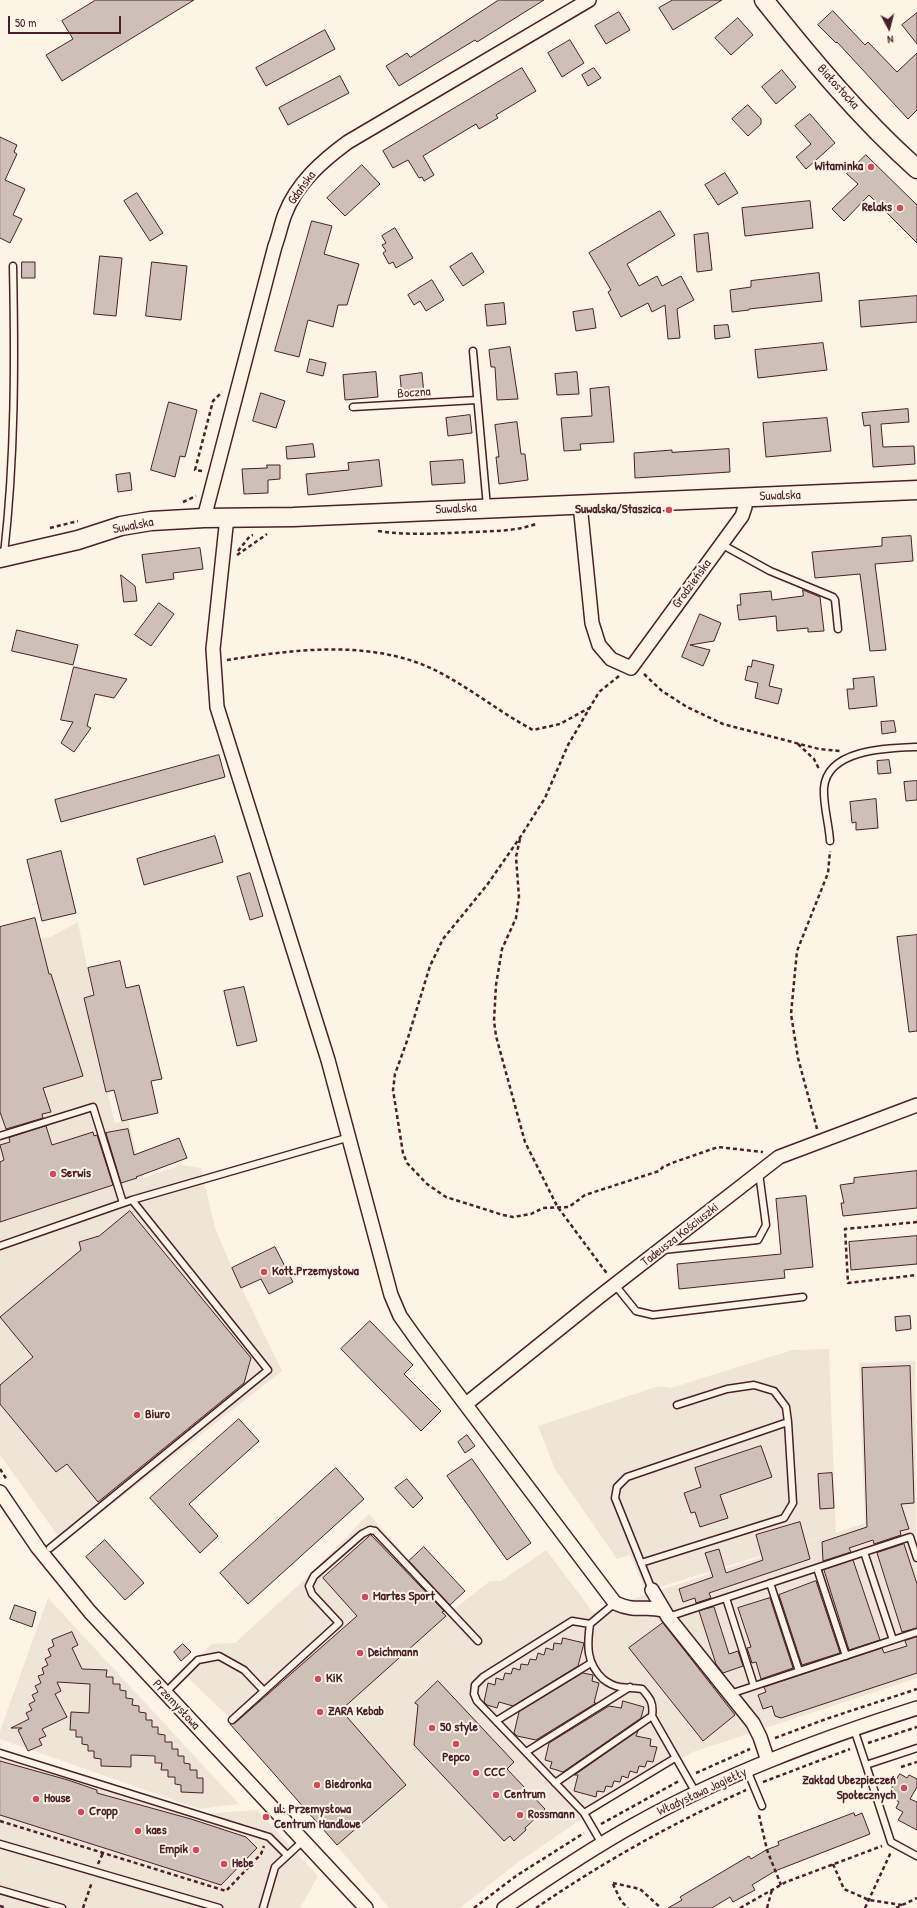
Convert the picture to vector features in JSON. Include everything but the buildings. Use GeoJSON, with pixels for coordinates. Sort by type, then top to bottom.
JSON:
{"type":"FeatureCollection","features":[{"type":"Feature","properties":{"kind":"street","name":"Gdańska"},"geometry":{"type":"LineString","coordinates":[[204,518],[275,246],[285,214],[302,184],[327,158],[348,142],[589,0]]}},
{"type":"Feature","properties":{"kind":"street","name":"Białostocka"},"geometry":{"type":"LineString","coordinates":[[764,0],[859,110],[917,169]]}},
{"type":"Feature","properties":{"kind":"street","name":"Suwalska"},"geometry":{"type":"LineString","coordinates":[[2,558],[78,540],[120,526],[151,521],[227,517],[293,517],[917,490]]}},
{"type":"Feature","properties":{"kind":"street","name":"Grodzieńska"},"geometry":{"type":"LineString","coordinates":[[631,668],[742,516],[745,507],[744,497]]}},
{"type":"Feature","properties":{"kind":"street"},"geometry":{"type":"LineString","coordinates":[[580,504],[592,623],[599,646],[611,659],[631,668]]}},
{"type":"Feature","properties":{"kind":"street"},"geometry":{"type":"LineString","coordinates":[[227,517],[213,649],[217,706],[224,733],[319,1029],[350,1137],[391,1295],[400,1316],[417,1340],[615,1603],[632,1610],[653,1607],[666,1613]]}},
{"type":"Feature","properties":{"kind":"street","name":"Tadeusza Kościuszki"},"geometry":{"type":"LineString","coordinates":[[466,1404],[779,1157],[917,1105]]}},
{"type":"Feature","properties":{"kind":"street","name":"Przemysłowa"},"geometry":{"type":"LineString","coordinates":[[0,1492],[38,1548],[62,1578],[165,1693],[366,1908]]}},
{"type":"Feature","properties":{"kind":"street"},"geometry":{"type":"LineString","coordinates":[[652,1590],[666,1613],[753,1723],[760,1737],[768,1761]]}},
{"type":"Feature","properties":{"kind":"street","name":"Władysława Jagiełły"},"geometry":{"type":"LineString","coordinates":[[504,1908],[635,1824],[696,1793],[768,1761],[854,1729],[917,1708]]}},
{"type":"Feature","properties":{"kind":"lane"},"geometry":{"type":"LineString","coordinates":[[2,558],[10,504],[14,391],[13,266]]}},
{"type":"Feature","properties":{"kind":"lane"},"geometry":{"type":"LineString","coordinates":[[473,351],[487,508]]}},
{"type":"Feature","properties":{"kind":"lane","name":"Boczna"},"geometry":{"type":"LineString","coordinates":[[353,407],[477,400]]}},
{"type":"Feature","properties":{"kind":"lane"},"geometry":{"type":"LineString","coordinates":[[721,544],[770,571],[833,597],[835,600],[838,629]]}},
{"type":"Feature","properties":{"kind":"lane"},"geometry":{"type":"LineString","coordinates":[[830,840],[824,789],[830,771],[839,763],[861,752],[884,748],[917,747]]}},
{"type":"Feature","properties":{"kind":"lane"},"geometry":{"type":"LineString","coordinates":[[0,1136],[93,1107],[123,1203]]}},
{"type":"Feature","properties":{"kind":"lane"},"geometry":{"type":"LineString","coordinates":[[0,1246],[132,1200],[350,1137]]}},
{"type":"Feature","properties":{"kind":"lane"},"geometry":{"type":"LineString","coordinates":[[660,1251],[758,1240],[766,1225],[759,1173]]}},
{"type":"Feature","properties":{"kind":"lane"},"geometry":{"type":"LineString","coordinates":[[50,1548],[268,1370],[132,1200]]}},
{"type":"Feature","properties":{"kind":"lane"},"geometry":{"type":"LineString","coordinates":[[615,1285],[636,1311],[653,1315],[803,1297]]}},
{"type":"Feature","properties":{"kind":"lane"},"geometry":{"type":"LineString","coordinates":[[641,1563],[784,1518],[793,1503],[786,1407],[774,1391],[754,1386],[727,1389],[677,1405]]}},
{"type":"Feature","properties":{"kind":"lane"},"geometry":{"type":"LineString","coordinates":[[652,1590],[615,1498],[616,1487],[627,1476],[788,1422]]}},
{"type":"Feature","properties":{"kind":"lane"},"geometry":{"type":"LineString","coordinates":[[232,1720],[263,1690],[339,1623],[312,1594],[309,1586],[314,1576],[362,1534],[370,1530],[375,1531],[478,1641]]}},
{"type":"Feature","properties":{"kind":"lane"},"geometry":{"type":"LineString","coordinates":[[666,1613],[726,1598],[917,1535]]}},
{"type":"Feature","properties":{"kind":"lane"},"geometry":{"type":"LineString","coordinates":[[910,1537],[917,1558]]}},
{"type":"Feature","properties":{"kind":"lane"},"geometry":{"type":"LineString","coordinates":[[864,1552],[893,1640]]}},
{"type":"Feature","properties":{"kind":"lane"},"geometry":{"type":"LineString","coordinates":[[817,1568],[846,1656]]}},
{"type":"Feature","properties":{"kind":"lane"},"geometry":{"type":"LineString","coordinates":[[770,1583],[799,1671]]}},
{"type":"Feature","properties":{"kind":"lane"},"geometry":{"type":"LineString","coordinates":[[726,1598],[754,1686]]}},
{"type":"Feature","properties":{"kind":"lane"},"geometry":{"type":"LineString","coordinates":[[615,1603],[590,1624],[588,1643],[591,1663],[597,1673],[608,1683],[620,1687],[642,1689],[651,1699],[653,1707],[652,1716],[696,1793]]}},
{"type":"Feature","properties":{"kind":"lane"},"geometry":{"type":"LineString","coordinates":[[590,1624],[572,1621],[482,1677],[475,1685],[474,1694],[477,1701],[584,1812],[602,1844]]}},
{"type":"Feature","properties":{"kind":"lane"},"geometry":{"type":"LineString","coordinates":[[730,1694],[917,1632]]}},
{"type":"Feature","properties":{"kind":"lane"},"geometry":{"type":"LineString","coordinates":[[165,1693],[198,1660],[219,1656],[244,1670],[263,1690]]}},
{"type":"Feature","properties":{"kind":"lane"},"geometry":{"type":"LineString","coordinates":[[496,1721],[591,1663]]}},
{"type":"Feature","properties":{"kind":"lane"},"geometry":{"type":"LineString","coordinates":[[526,1752],[630,1687]]}},
{"type":"Feature","properties":{"kind":"lane"},"geometry":{"type":"LineString","coordinates":[[555,1782],[652,1716]]}},
{"type":"Feature","properties":{"kind":"lane"},"geometry":{"type":"LineString","coordinates":[[854,1729],[893,1843],[917,1856]]}},
{"type":"Feature","properties":{"kind":"lane"},"geometry":{"type":"LineString","coordinates":[[866,1765],[917,1748]]}},
{"type":"Feature","properties":{"kind":"lane"},"geometry":{"type":"LineString","coordinates":[[0,1753],[267,1837],[287,1855]]}},
{"type":"Feature","properties":{"kind":"lane"},"geometry":{"type":"LineString","coordinates":[[584,1812],[675,1758]]}},
{"type":"Feature","properties":{"kind":"lane"},"geometry":{"type":"LineString","coordinates":[[747,1770],[754,1786],[760,1807]]}},
{"type":"Feature","properties":{"kind":"lane"},"geometry":{"type":"LineString","coordinates":[[262,1908],[275,1867],[303,1841]]}},
{"type":"Feature","properties":{"kind":"lane"},"geometry":{"type":"LineString","coordinates":[[0,1844],[219,1908]]}},
{"type":"Feature","properties":{"kind":"lane"},"geometry":{"type":"LineString","coordinates":[[0,1890],[62,1908]]}},
{"type":"Feature","properties":{"kind":"path"},"geometry":{"type":"LineString","coordinates":[[204,472],[195,470],[213,401],[223,391]]}},
{"type":"Feature","properties":{"kind":"path"},"geometry":{"type":"LineString","coordinates":[[268,534],[235,556],[250,536],[268,534]]}},
{"type":"Feature","properties":{"kind":"path"},"geometry":{"type":"LineString","coordinates":[[214,662],[314,649],[365,652],[399,657],[426,666],[533,730],[560,724],[590,708]]}},
{"type":"Feature","properties":{"kind":"path"},"geometry":{"type":"LineString","coordinates":[[768,1153],[718,1147],[667,1165],[659,1171],[585,1195],[569,1207],[557,1206],[513,1217],[503,1216],[446,1197],[427,1184],[407,1162],[403,1153],[393,1090],[395,1074],[407,1041],[430,966],[443,939],[487,885],[545,798],[568,745],[599,692],[631,668],[646,675],[662,691],[687,707],[723,724],[797,742],[819,749],[861,752]]}},
{"type":"Feature","properties":{"kind":"path"},"geometry":{"type":"LineString","coordinates":[[797,742],[814,760],[822,773],[824,789]]}},
{"type":"Feature","properties":{"kind":"path"},"geometry":{"type":"LineString","coordinates":[[521,836],[516,857],[518,890],[516,918],[512,930],[502,949],[499,963],[494,1021],[496,1036],[525,1142],[557,1206],[615,1285]]}},
{"type":"Feature","properties":{"kind":"path"},"geometry":{"type":"LineString","coordinates":[[821,1141],[798,1058],[791,1014],[796,951],[828,873],[830,840]]}},
{"type":"Feature","properties":{"kind":"path"},"geometry":{"type":"LineString","coordinates":[[917,1222],[845,1229],[848,1283],[917,1275]]}},
{"type":"Feature","properties":{"kind":"path"},"geometry":{"type":"LineString","coordinates":[[536,1908],[601,1864],[672,1826],[754,1786],[860,1746],[917,1727]]}},
{"type":"Feature","properties":{"kind":"path"},"geometry":{"type":"LineString","coordinates":[[901,1767],[917,1762]]}},
{"type":"Feature","properties":{"kind":"path"},"geometry":{"type":"LineString","coordinates":[[760,1807],[767,1850],[781,1884]]}},
{"type":"Feature","properties":{"kind":"path"},"geometry":{"type":"LineString","coordinates":[[0,1821],[226,1891],[261,1854],[267,1837]]}},
{"type":"Feature","properties":{"kind":"path"},"geometry":{"type":"LineString","coordinates":[[740,1908],[781,1884],[893,1843]]}},
{"type":"Feature","properties":{"kind":"path"},"geometry":{"type":"LineString","coordinates":[[865,1908],[893,1843]]}},
{"type":"Feature","properties":{"kind":"path"},"geometry":{"type":"LineString","coordinates":[[833,1864],[844,1889],[869,1900],[902,1905]]}},
{"type":"Feature","properties":{"kind":"path"},"geometry":{"type":"LineString","coordinates":[[628,1908],[621,1901],[613,1883],[640,1889],[661,1908]]}},
{"type":"Feature","properties":{"kind":"path"},"geometry":{"type":"LineString","coordinates":[[767,1908],[772,1890]]}},
{"type":"Feature","properties":{"kind":"path"},"geometry":{"type":"LineString","coordinates":[[896,1908],[917,1898]]}},
{"type":"Feature","properties":{"kind":"path"},"geometry":{"type":"LineString","coordinates":[[0,1906],[6,1908]]}},
{"type":"Feature","properties":{"kind":"shaded area"},"geometry":{"type":"Polygon","coordinates":[[[78,922],[93,996],[84,998],[115,1123],[128,1120],[143,1178],[181,1165],[201,1168],[215,1228],[232,1268],[282,1371],[63,1543],[0,1455],[0,949],[50,937],[78,922]]]}},
{"type":"Feature","properties":{"kind":"shaded area"},"geometry":{"type":"Polygon","coordinates":[[[829,1349],[836,1533],[865,1523],[859,1363],[915,1361],[917,1678],[693,1752],[583,1818],[517,1863],[460,1908],[389,1908],[232,1720],[184,1674],[211,1644],[235,1643],[306,1578],[369,1514],[453,1610],[490,1581],[501,1581],[546,1550],[593,1612],[829,1535],[646,1591],[630,1555],[617,1559],[555,1469],[538,1426],[659,1386],[671,1388],[792,1350],[829,1349]]]}},
{"type":"Feature","properties":{"kind":"shaded area"},"geometry":{"type":"Polygon","coordinates":[[[48,1598],[239,1804],[199,1809],[0,1739],[0,1731],[48,1598]]]}},
{"type":"Feature","properties":{"kind":"shaded area"},"geometry":{"type":"Polygon","coordinates":[[[0,1748],[203,1814],[257,1810],[318,1876],[300,1908],[0,1908],[0,1748]]]}},
{"type":"Feature","properties":{"kind":"place","name":"Witaminka"},"geometry":{"type":"Point","coordinates":[871,167]}},
{"type":"Feature","properties":{"kind":"place","name":"Relaks"},"geometry":{"type":"Point","coordinates":[900,208]}},
{"type":"Feature","properties":{"kind":"place","name":"Suwalska/Staszica"},"geometry":{"type":"Point","coordinates":[669,510]}},
{"type":"Feature","properties":{"kind":"place","name":"Serwis"},"geometry":{"type":"Point","coordinates":[53,1174]}},
{"type":"Feature","properties":{"kind":"place","name":"Kotł.Przemysłowa"},"geometry":{"type":"Point","coordinates":[264,1272]}},
{"type":"Feature","properties":{"kind":"place","name":"Biuro"},"geometry":{"type":"Point","coordinates":[137,1415]}},
{"type":"Feature","properties":{"kind":"place","name":"Martes Sport"},"geometry":{"type":"Point","coordinates":[365,1597]}},
{"type":"Feature","properties":{"kind":"place","name":"Deichmann"},"geometry":{"type":"Point","coordinates":[360,1653]}},
{"type":"Feature","properties":{"kind":"place","name":"KiK"},"geometry":{"type":"Point","coordinates":[318,1679]}},
{"type":"Feature","properties":{"kind":"place","name":"ZARA Kebab"},"geometry":{"type":"Point","coordinates":[320,1712]}},
{"type":"Feature","properties":{"kind":"place","name":"50 style"},"geometry":{"type":"Point","coordinates":[432,1728]}},
{"type":"Feature","properties":{"kind":"place","name":"Pepco"},"geometry":{"type":"Point","coordinates":[456,1744]}},
{"type":"Feature","properties":{"kind":"place","name":"CCC"},"geometry":{"type":"Point","coordinates":[476,1773]}},
{"type":"Feature","properties":{"kind":"place","name":"Biedronka"},"geometry":{"type":"Point","coordinates":[317,1785]}},
{"type":"Feature","properties":{"kind":"place","name":"Zakład Ubezpieczeń Społecznych"},"geometry":{"type":"Point","coordinates":[904,1788]}},
{"type":"Feature","properties":{"kind":"place","name":"Centrum"},"geometry":{"type":"Point","coordinates":[496,1795]}},
{"type":"Feature","properties":{"kind":"place","name":"House"},"geometry":{"type":"Point","coordinates":[36,1799]}},
{"type":"Feature","properties":{"kind":"place","name":"Cropp"},"geometry":{"type":"Point","coordinates":[81,1812]}},
{"type":"Feature","properties":{"kind":"place","name":"Rossmann"},"geometry":{"type":"Point","coordinates":[520,1815]}},
{"type":"Feature","properties":{"kind":"place","name":"ul. Przemysłowa Centrum Handlowe"},"geometry":{"type":"Point","coordinates":[266,1817]}},
{"type":"Feature","properties":{"kind":"place","name":"kaes"},"geometry":{"type":"Point","coordinates":[138,1831]}},
{"type":"Feature","properties":{"kind":"place","name":"Empik"},"geometry":{"type":"Point","coordinates":[196,1850]}},
{"type":"Feature","properties":{"kind":"place","name":"Hebe"},"geometry":{"type":"Point","coordinates":[224,1864]}}]}
